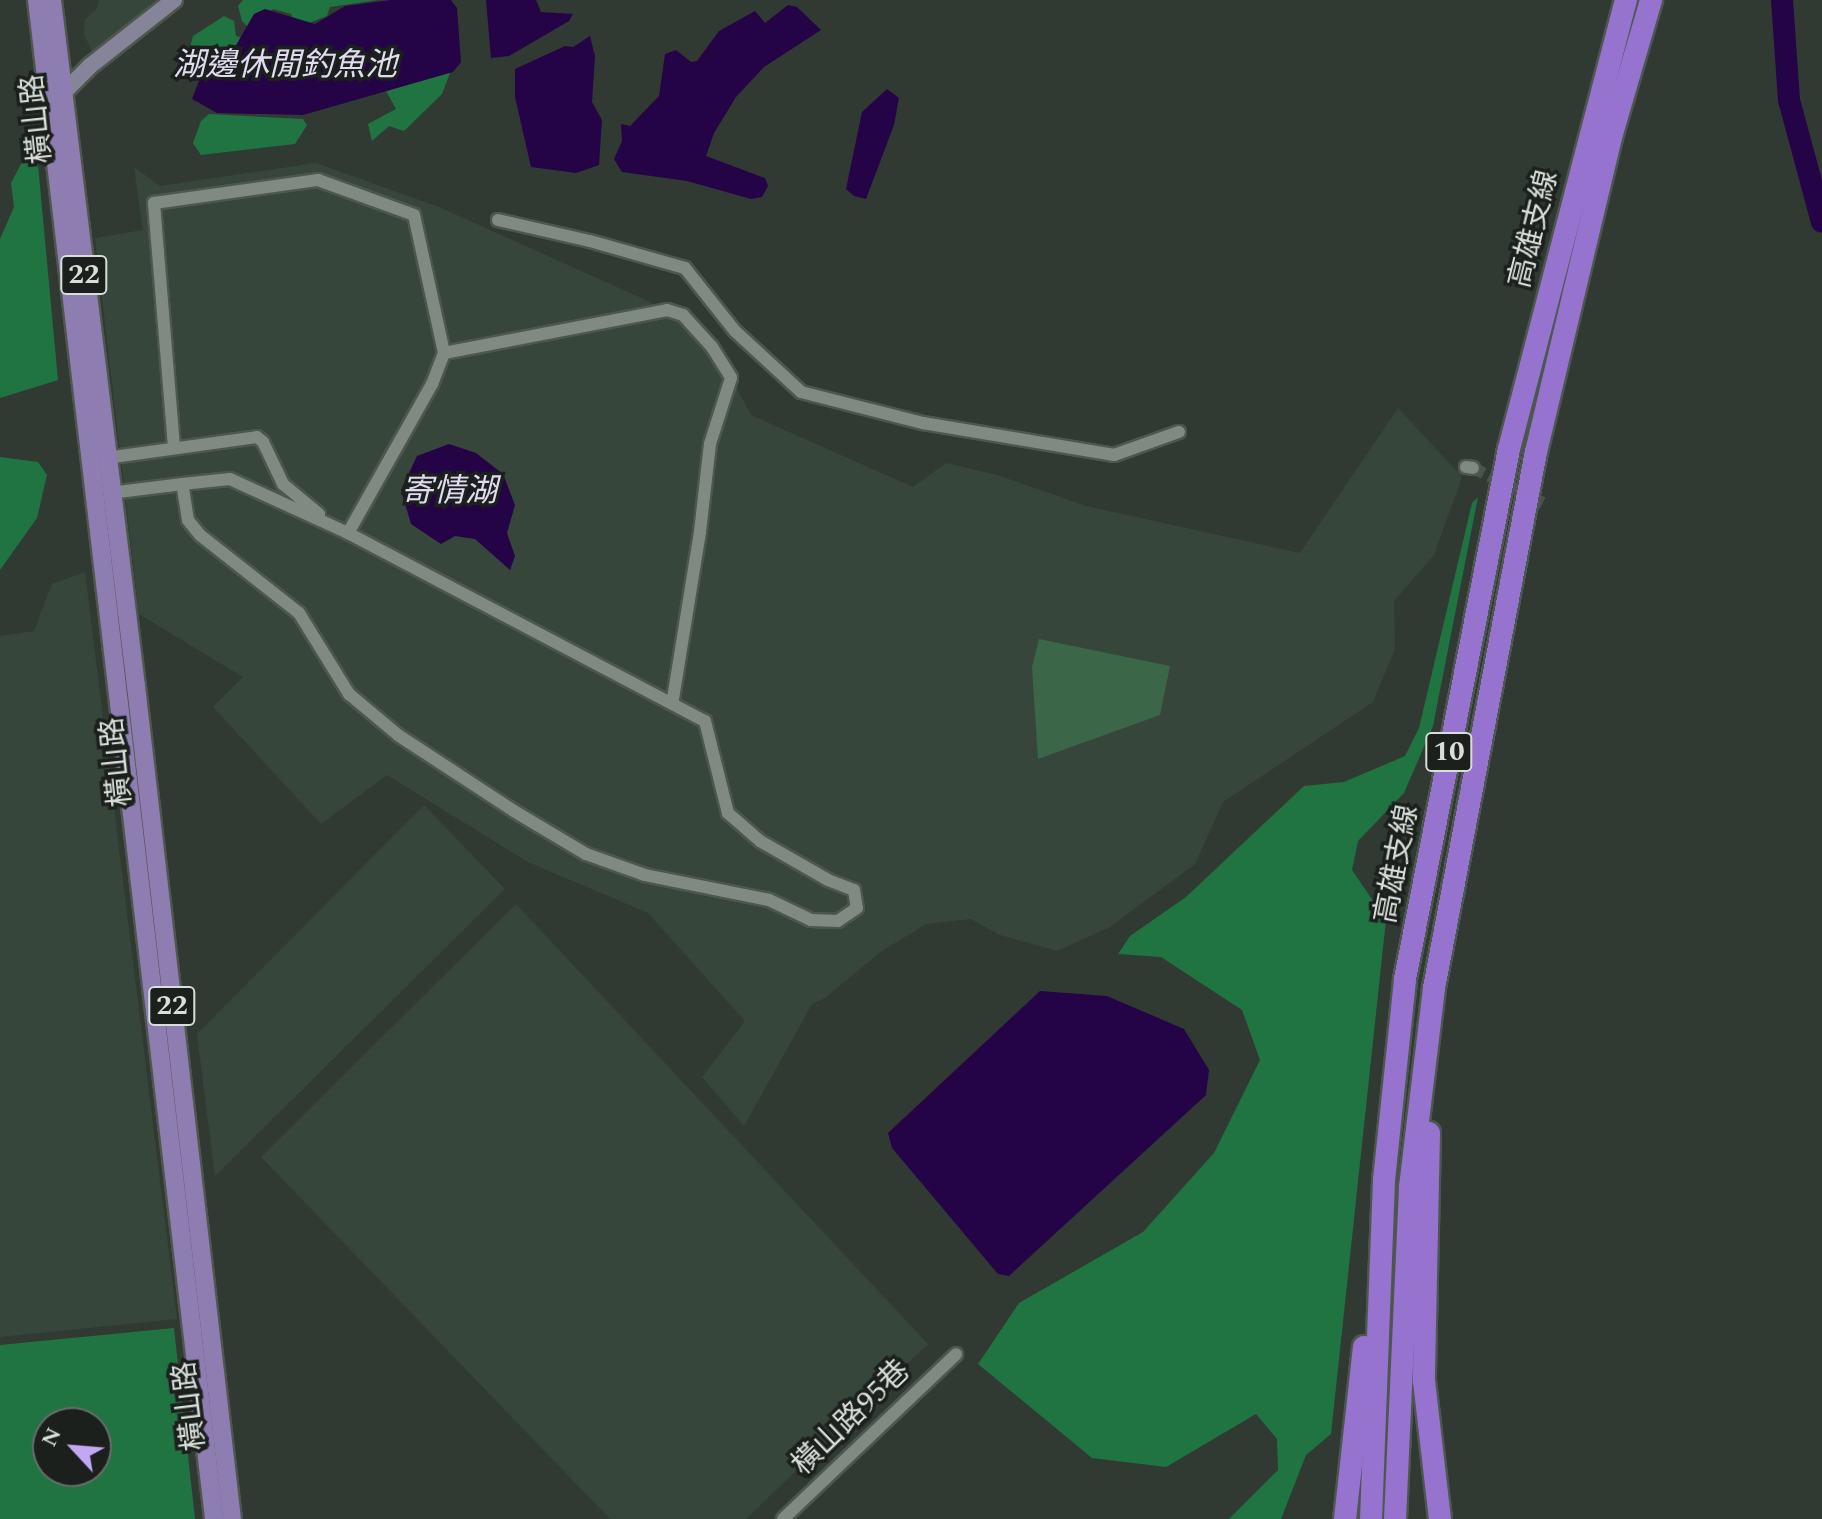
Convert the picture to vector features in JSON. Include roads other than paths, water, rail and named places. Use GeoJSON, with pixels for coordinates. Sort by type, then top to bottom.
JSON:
{"type":"FeatureCollection","features":[{"type":"Feature","properties":{"kind":"highway","name":"高雄支線"},"geometry":{"type":"LineString","coordinates":[[1371,1519],[1384,1180],[1405,979],[1509,449],[1626,0]]}},
{"type":"Feature","properties":{"kind":"highway","name":"高雄支線"},"geometry":{"type":"LineString","coordinates":[[1395,1519],[1410,1187],[1428,1028],[1536,452],[1611,137],[1651,0]]}},
{"type":"Feature","properties":{"kind":"highway"},"geometry":{"type":"LineString","coordinates":[[1428,1028],[1424,1381],[1440,1519]]}},
{"type":"Feature","properties":{"kind":"highway"},"geometry":{"type":"LineString","coordinates":[[1345,1519],[1390,1123]]}},
{"type":"Feature","properties":{"kind":"main road","name":"橫山路"},"geometry":{"type":"LineString","coordinates":[[37,0],[214,1519]]}},
{"type":"Feature","properties":{"kind":"main road","name":"橫山路"},"geometry":{"type":"LineString","coordinates":[[52,0],[136,686],[232,1519]]}},
{"type":"Feature","properties":{"kind":"street"},"geometry":{"type":"LineString","coordinates":[[50,108],[62,92],[174,0]]}},
{"type":"Feature","properties":{"kind":"street"},"geometry":{"type":"LineString","coordinates":[[174,447],[154,203],[318,180],[414,215],[444,353],[432,384],[348,533]]}},
{"type":"Feature","properties":{"kind":"street"},"geometry":{"type":"LineString","coordinates":[[498,220],[590,241],[685,268],[735,331],[801,392],[923,423],[1114,455],[1179,432]]}},
{"type":"Feature","properties":{"kind":"street"},"geometry":{"type":"LineString","coordinates":[[444,353],[667,310],[683,315],[712,347],[731,378],[710,444],[672,704]]}},
{"type":"Feature","properties":{"kind":"street"},"geometry":{"type":"LineString","coordinates":[[106,458],[257,437],[263,442],[283,484],[298,499],[348,533]]}},
{"type":"Feature","properties":{"kind":"street"},"geometry":{"type":"LineString","coordinates":[[110,493],[182,484],[230,479],[348,533],[705,721],[728,813],[760,841],[828,880],[854,890],[857,908],[838,921],[811,920],[769,900],[645,875],[586,854],[514,811],[398,735],[349,694],[299,613],[200,535],[188,520],[182,484]]}},
{"type":"Feature","properties":{"kind":"street","name":"橫山路95巷"},"geometry":{"type":"LineString","coordinates":[[783,1519],[956,1354]]}},
{"type":"Feature","properties":{"kind":"water","name":"湖邊休閒釣魚池"},"geometry":{"type":"Polygon","coordinates":[[[391,0],[451,0],[457,8],[461,62],[453,72],[303,115],[217,113],[192,99],[202,73],[213,72],[231,54],[254,14],[265,9],[315,24],[345,6],[391,0]]]}},
{"type":"Feature","properties":{"kind":"water"},"geometry":{"type":"Polygon","coordinates":[[[486,0],[536,0],[541,12],[573,14],[569,21],[509,56],[491,58],[486,0]]]}},
{"type":"Feature","properties":{"kind":"water"},"geometry":{"type":"Polygon","coordinates":[[[788,5],[797,7],[821,30],[764,67],[736,97],[714,133],[706,156],[765,178],[768,186],[762,197],[751,199],[687,181],[622,172],[614,159],[622,141],[621,124],[630,126],[659,96],[665,54],[676,50],[691,62],[697,61],[719,31],[755,11],[765,23],[788,5]]]}},
{"type":"Feature","properties":{"kind":"water"},"geometry":{"type":"Polygon","coordinates":[[[590,36],[595,56],[592,102],[602,120],[599,165],[576,173],[531,167],[515,97],[515,69],[565,46],[573,47],[590,36]]]}},
{"type":"Feature","properties":{"kind":"water"},"geometry":{"type":"Polygon","coordinates":[[[887,89],[899,98],[894,125],[866,199],[854,196],[846,189],[862,112],[887,89]]]}},
{"type":"Feature","properties":{"kind":"water","name":"寄情湖"},"geometry":{"type":"Polygon","coordinates":[[[449,444],[476,453],[503,474],[515,505],[507,533],[515,556],[510,570],[475,539],[455,536],[441,544],[411,524],[401,490],[417,456],[449,444]]]}},
{"type":"Feature","properties":{"kind":"water"},"geometry":{"type":"Polygon","coordinates":[[[1040,991],[1107,996],[1184,1029],[1209,1070],[1206,1095],[1009,1276],[998,1274],[892,1148],[888,1133],[1040,991]]]}},
{"type":"Feature","properties":{"kind":"waterway"},"geometry":{"type":"LineString","coordinates":[[1782,0],[1789,100],[1822,222]]}},
{"type":"Feature","properties":{"kind":"tunnel"},"geometry":{"type":"LineString","coordinates":[[1473,468],[1543,503]]}}]}
